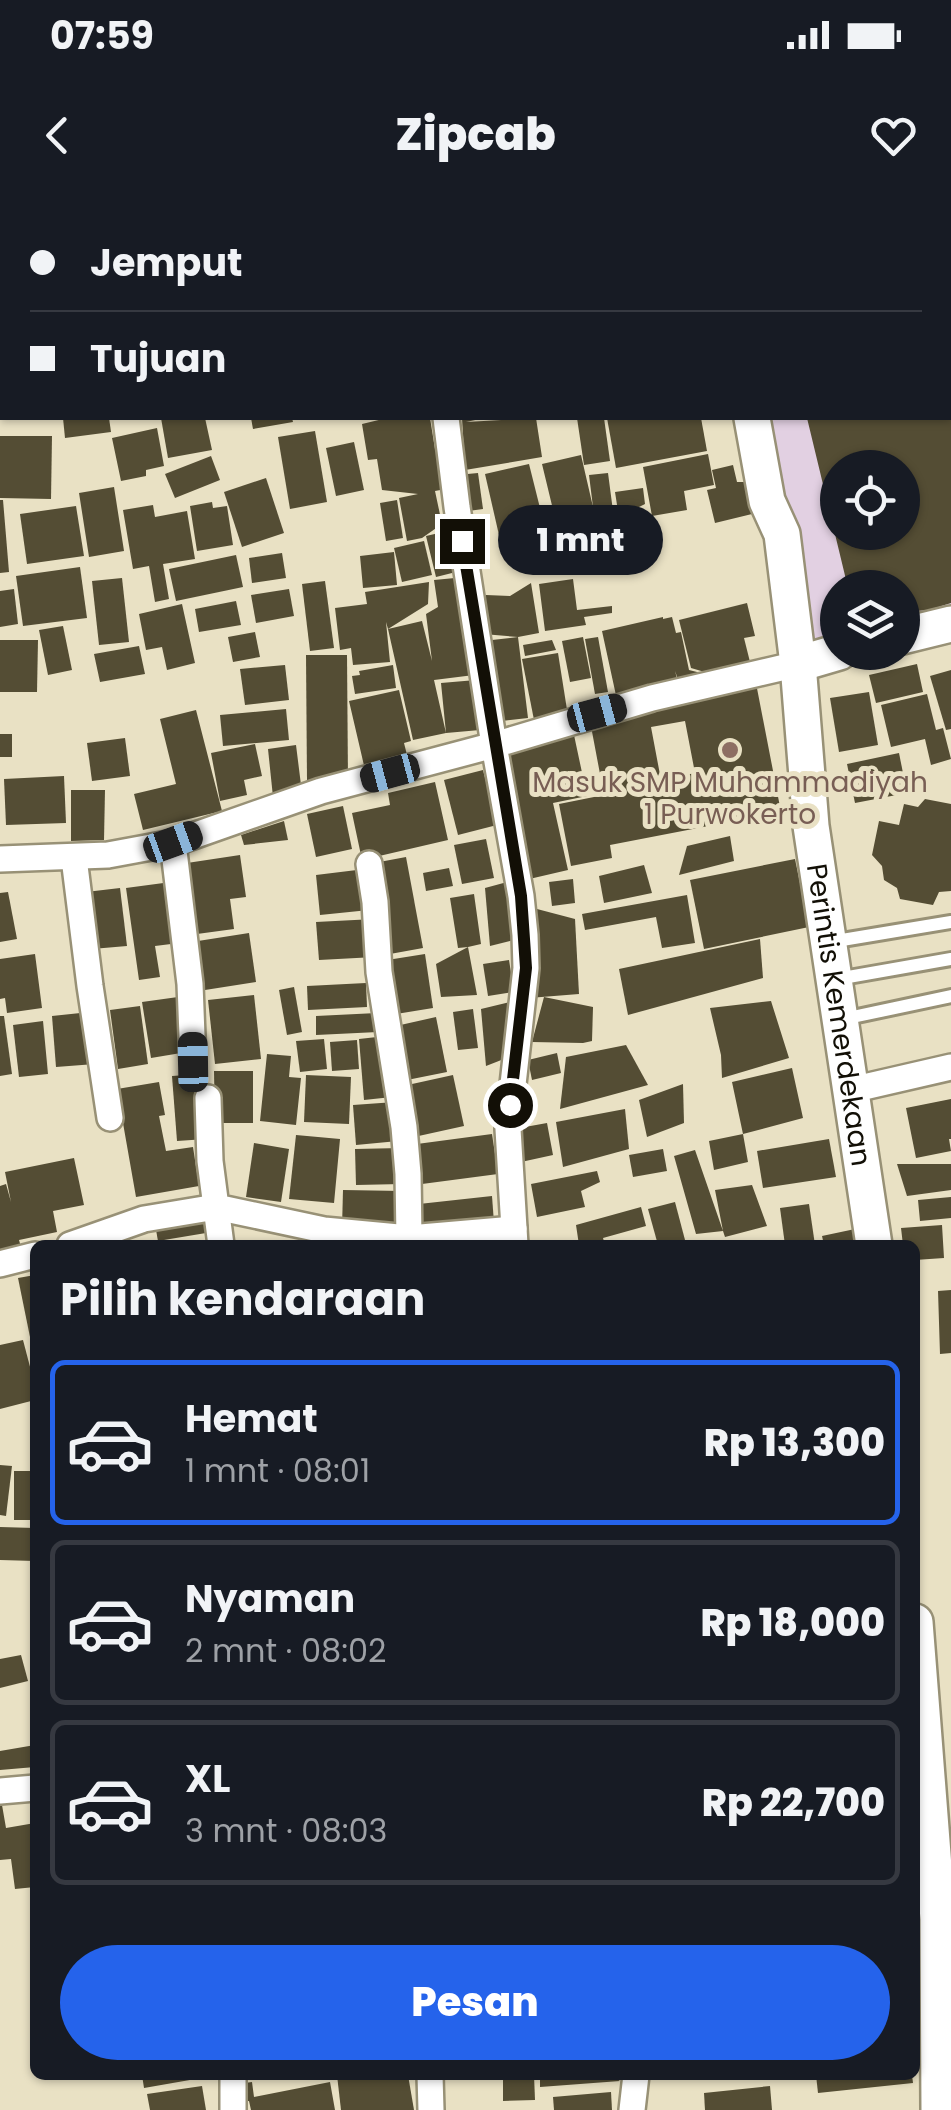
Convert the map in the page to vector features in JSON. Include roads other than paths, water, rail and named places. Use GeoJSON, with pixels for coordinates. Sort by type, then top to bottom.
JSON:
{"type":"FeatureCollection","features":[{"type":"Feature","properties":{"kind":"street"},"geometry":{"type":"LineString","coordinates":[[84,1240],[144,1219],[216,1207],[324,1230],[409,1238],[515,1237],[508,1129],[526,968],[526,934],[446,420]]}},
{"type":"Feature","properties":{"kind":"street"},"geometry":{"type":"LineString","coordinates":[[752,420],[767,501],[782,534]]}},
{"type":"Feature","properties":{"kind":"street"},"geometry":{"type":"LineString","coordinates":[[774,420],[790,500],[782,534]]}},
{"type":"Feature","properties":{"kind":"street","name":"Perintis Kemerdekaan"},"geometry":{"type":"LineString","coordinates":[[782,534],[798,664],[811,826],[873,1240]]}},
{"type":"Feature","properties":{"kind":"street"},"geometry":{"type":"LineString","coordinates":[[920,632],[951,624]]}},
{"type":"Feature","properties":{"kind":"street"},"geometry":{"type":"LineString","coordinates":[[0,858],[74,858],[173,842],[308,796],[652,698],[820,658]]}},
{"type":"Feature","properties":{"kind":"street"},"geometry":{"type":"LineString","coordinates":[[173,842],[190,984],[193,1062]]}},
{"type":"Feature","properties":{"kind":"street"},"geometry":{"type":"LineString","coordinates":[[74,858],[110,1118]]}},
{"type":"Feature","properties":{"kind":"street"},"geometry":{"type":"LineString","coordinates":[[369,864],[376,902],[379,972],[404,1127],[409,1238]]}},
{"type":"Feature","properties":{"kind":"street"},"geometry":{"type":"LineString","coordinates":[[851,1090],[951,1067]]}},
{"type":"Feature","properties":{"kind":"street"},"geometry":{"type":"LineString","coordinates":[[208,1098],[210,1161],[220,1240]]}},
{"type":"Feature","properties":{"kind":"street"},"geometry":{"type":"LineString","coordinates":[[0,1264],[30,1256]]}},
{"type":"Feature","properties":{"kind":"street"},"geometry":{"type":"LineString","coordinates":[[920,1769],[944,1918],[939,2110]]}},
{"type":"Feature","properties":{"kind":"street"},"geometry":{"type":"LineString","coordinates":[[0,1791],[30,1788]]}},
{"type":"Feature","properties":{"kind":"street"},"geometry":{"type":"LineString","coordinates":[[232,2080],[233,2110]]}},
{"type":"Feature","properties":{"kind":"street"},"geometry":{"type":"LineString","coordinates":[[430,2080],[431,2110]]}},
{"type":"Feature","properties":{"kind":"street"},"geometry":{"type":"LineString","coordinates":[[632,2110],[635,2080]]}},
{"type":"Feature","properties":{"kind":"lane"},"geometry":{"type":"LineString","coordinates":[[829,942],[951,922]]}},
{"type":"Feature","properties":{"kind":"lane"},"geometry":{"type":"LineString","coordinates":[[834,979],[951,960]]}},
{"type":"Feature","properties":{"kind":"lane"},"geometry":{"type":"LineString","coordinates":[[840,1020],[951,996]]}},
{"type":"Feature","properties":{"kind":"place","name":"Masuk SMP Muhammadiyah 1 Purwokerto"},"geometry":{"type":"Point","coordinates":[730,750]}}]}
